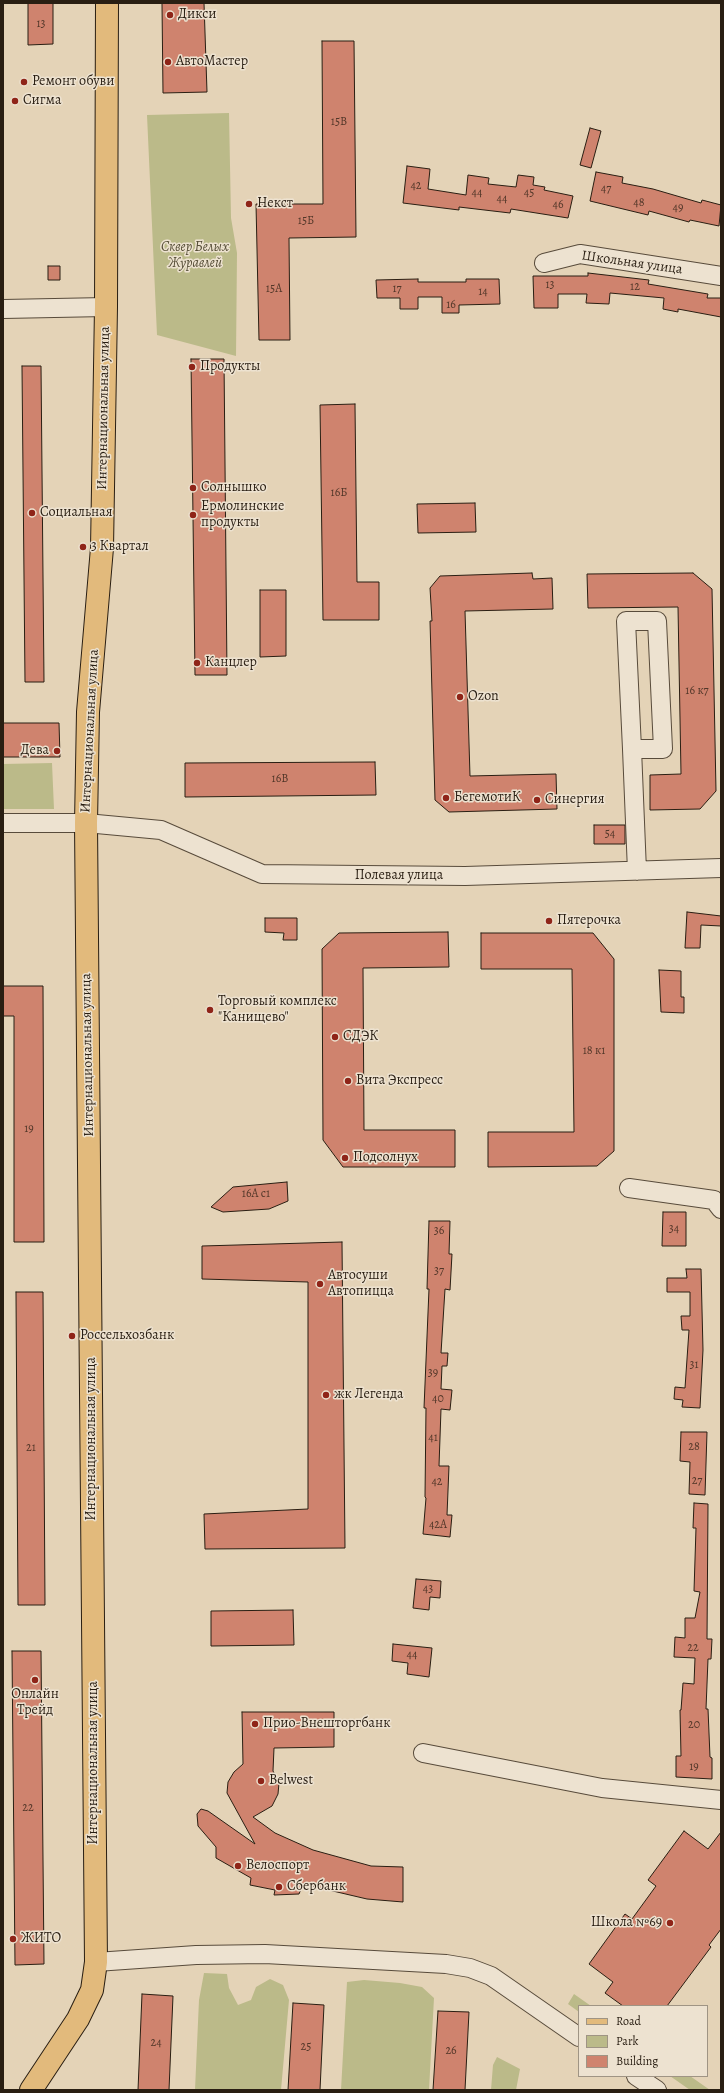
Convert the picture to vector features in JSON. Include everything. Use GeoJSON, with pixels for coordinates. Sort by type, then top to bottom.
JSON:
{"type":"FeatureCollection","features":[{"type":"Feature","properties":{"kind":"main road","name":"Интернациональная улица"},"geometry":{"type":"LineString","coordinates":[[31,2090],[78,2020],[92,1990],[96,1962],[86,823],[88,712],[102,548],[106,307],[107,3]]}},
{"type":"Feature","properties":{"kind":"street","name":"Школьная улица"},"geometry":{"type":"LineString","coordinates":[[544,262],[580,254],[721,276]]}},
{"type":"Feature","properties":{"kind":"street"},"geometry":{"type":"LineString","coordinates":[[3,309],[106,307]]}},
{"type":"Feature","properties":{"kind":"street"},"geometry":{"type":"LineString","coordinates":[[632,749],[663,750],[657,621],[626,621],[637,871]]}},
{"type":"Feature","properties":{"kind":"street","name":"Полевая улица"},"geometry":{"type":"LineString","coordinates":[[3,823],[86,823],[161,830],[262,874],[457,876],[721,868]]}},
{"type":"Feature","properties":{"kind":"street"},"geometry":{"type":"LineString","coordinates":[[629,1188],[714,1200],[721,1209]]}},
{"type":"Feature","properties":{"kind":"street"},"geometry":{"type":"LineString","coordinates":[[423,1752],[602,1788],[721,1800]]}},
{"type":"Feature","properties":{"kind":"street"},"geometry":{"type":"LineString","coordinates":[[96,1962],[196,1954],[265,1954],[446,1964],[470,1968],[491,1976],[578,2036]]}},
{"type":"Feature","properties":{"kind":"street"},"geometry":{"type":"LineString","coordinates":[[637,2077],[656,2090]]}},
{"type":"Feature","properties":{"kind":"green space","name":"Сквер Белых Журавлей"},"geometry":{"type":"Polygon","coordinates":[[[229,113],[231,218],[237,253],[236,356],[157,335],[147,115],[229,113]]]}},
{"type":"Feature","properties":{"kind":"green space"},"geometry":{"type":"Polygon","coordinates":[[[52,763],[54,809],[3,809],[3,764],[52,763]]]}},
{"type":"Feature","properties":{"kind":"green space"},"geometry":{"type":"Polygon","coordinates":[[[204,1973],[227,1974],[229,1988],[238,2005],[251,2000],[256,1987],[270,1979],[283,1985],[289,2000],[281,2090],[195,2090],[199,2000],[204,1973]]]}},
{"type":"Feature","properties":{"kind":"green space"},"geometry":{"type":"Polygon","coordinates":[[[364,1980],[400,1983],[422,1987],[434,1998],[429,2090],[341,2090],[347,1982],[364,1980]]]}},
{"type":"Feature","properties":{"kind":"green space"},"geometry":{"type":"Polygon","coordinates":[[[574,1994],[590,2005],[578,2005],[578,2011],[568,2004],[574,1994]]]}},
{"type":"Feature","properties":{"kind":"green space"},"geometry":{"type":"Polygon","coordinates":[[[497,2057],[520,2069],[516,2090],[491,2090],[493,2065],[497,2057]]]}},
{"type":"Feature","properties":{"kind":"green space"},"geometry":{"type":"Polygon","coordinates":[[[671,2077],[691,2077],[710,2090],[690,2090],[671,2077]]]}},
{"type":"Feature","properties":{"kind":"building"},"geometry":{"type":"Polygon","coordinates":[[[28,3],[53,3],[53,44],[28,45],[28,3]]]}},
{"type":"Feature","properties":{"kind":"building"},"geometry":{"type":"Polygon","coordinates":[[[162,3],[204,3],[207,92],[163,93],[162,3]]]}},
{"type":"Feature","properties":{"kind":"building"},"geometry":{"type":"Polygon","coordinates":[[[322,41],[354,41],[356,237],[289,238],[290,340],[259,340],[256,204],[323,204],[322,41]]]}},
{"type":"Feature","properties":{"kind":"building"},"geometry":{"type":"Polygon","coordinates":[[[590,128],[601,131],[591,168],[580,165],[590,128]]]}},
{"type":"Feature","properties":{"kind":"building"},"geometry":{"type":"Polygon","coordinates":[[[407,166],[430,169],[428,189],[466,195],[468,175],[489,178],[488,184],[516,187],[518,175],[534,177],[533,185],[545,187],[544,190],[573,196],[568,218],[511,209],[510,213],[459,207],[459,210],[403,203],[407,166]]]}},
{"type":"Feature","properties":{"kind":"building"},"geometry":{"type":"Polygon","coordinates":[[[596,172],[623,177],[622,183],[653,189],[701,203],[702,200],[721,205],[719,226],[690,220],[689,222],[649,211],[648,215],[590,201],[596,172]]]}},
{"type":"Feature","properties":{"kind":"building"},"geometry":{"type":"Polygon","coordinates":[[[48,266],[60,266],[60,280],[48,280],[48,266]]]}},
{"type":"Feature","properties":{"kind":"building"},"geometry":{"type":"Polygon","coordinates":[[[588,273],[649,280],[648,284],[708,294],[707,298],[721,298],[721,317],[678,309],[678,312],[663,309],[664,298],[610,293],[609,304],[586,303],[587,294],[558,294],[558,308],[534,308],[533,276],[588,276],[588,273]]]}},
{"type":"Feature","properties":{"kind":"building"},"geometry":{"type":"Polygon","coordinates":[[[418,279],[418,282],[466,282],[466,279],[499,279],[500,304],[459,305],[459,313],[442,313],[442,297],[418,297],[418,309],[400,309],[400,298],[377,298],[376,280],[418,279]]]}},
{"type":"Feature","properties":{"kind":"building"},"geometry":{"type":"Polygon","coordinates":[[[191,359],[224,359],[227,675],[195,675],[191,359]]]}},
{"type":"Feature","properties":{"kind":"building"},"geometry":{"type":"Polygon","coordinates":[[[22,366],[41,366],[44,682],[25,682],[22,366]]]}},
{"type":"Feature","properties":{"kind":"building"},"geometry":{"type":"Polygon","coordinates":[[[355,404],[357,582],[379,582],[379,620],[323,620],[320,405],[355,404]]]}},
{"type":"Feature","properties":{"kind":"building"},"geometry":{"type":"Polygon","coordinates":[[[475,503],[476,532],[418,533],[417,504],[475,503]]]}},
{"type":"Feature","properties":{"kind":"building"},"geometry":{"type":"Polygon","coordinates":[[[532,573],[533,579],[552,578],[553,609],[465,611],[470,776],[556,774],[557,809],[449,812],[435,800],[430,621],[432,621],[430,588],[440,576],[532,573]]]}},
{"type":"Feature","properties":{"kind":"building"},"geometry":{"type":"Polygon","coordinates":[[[693,573],[712,589],[716,791],[700,809],[650,810],[650,775],[681,774],[678,607],[588,608],[587,574],[693,573]]]}},
{"type":"Feature","properties":{"kind":"building"},"geometry":{"type":"Polygon","coordinates":[[[260,590],[286,590],[286,656],[260,657],[260,590]]]}},
{"type":"Feature","properties":{"kind":"building"},"geometry":{"type":"Polygon","coordinates":[[[3,723],[59,723],[60,757],[3,757],[3,723]]]}},
{"type":"Feature","properties":{"kind":"building"},"geometry":{"type":"Polygon","coordinates":[[[375,762],[376,795],[185,797],[185,763],[375,762]]]}},
{"type":"Feature","properties":{"kind":"building"},"geometry":{"type":"Polygon","coordinates":[[[594,825],[625,825],[625,844],[594,844],[594,825]]]}},
{"type":"Feature","properties":{"kind":"building"},"geometry":{"type":"Polygon","coordinates":[[[687,912],[721,916],[721,926],[701,925],[700,948],[685,948],[687,912]]]}},
{"type":"Feature","properties":{"kind":"building"},"geometry":{"type":"Polygon","coordinates":[[[265,918],[297,918],[297,940],[283,940],[284,933],[265,932],[265,918]]]}},
{"type":"Feature","properties":{"kind":"building"},"geometry":{"type":"Polygon","coordinates":[[[448,932],[449,967],[363,968],[364,1130],[455,1130],[455,1167],[343,1167],[323,1140],[322,949],[339,933],[448,932]]]}},
{"type":"Feature","properties":{"kind":"building"},"geometry":{"type":"Polygon","coordinates":[[[481,933],[593,933],[614,959],[614,1151],[597,1166],[488,1167],[488,1132],[574,1132],[572,969],[481,969],[481,933]]]}},
{"type":"Feature","properties":{"kind":"building"},"geometry":{"type":"Polygon","coordinates":[[[659,970],[681,971],[681,997],[684,997],[684,1013],[661,1012],[659,970]]]}},
{"type":"Feature","properties":{"kind":"building"},"geometry":{"type":"Polygon","coordinates":[[[3,986],[43,986],[44,1242],[14,1242],[14,1016],[3,1016],[3,986]]]}},
{"type":"Feature","properties":{"kind":"building"},"geometry":{"type":"Polygon","coordinates":[[[287,1182],[288,1201],[269,1209],[223,1212],[211,1207],[233,1187],[287,1182]]]}},
{"type":"Feature","properties":{"kind":"building"},"geometry":{"type":"Polygon","coordinates":[[[663,1212],[686,1212],[686,1246],[662,1246],[663,1212]]]}},
{"type":"Feature","properties":{"kind":"building"},"geometry":{"type":"Polygon","coordinates":[[[429,1221],[450,1221],[449,1254],[452,1254],[450,1290],[445,1289],[441,1353],[448,1353],[447,1366],[442,1366],[441,1389],[452,1390],[450,1410],[441,1409],[439,1466],[449,1466],[447,1515],[452,1515],[450,1537],[423,1534],[426,1498],[426,1408],[424,1408],[429,1289],[427,1289],[429,1221]]]}},
{"type":"Feature","properties":{"kind":"building","name":"жк Легенда"},"geometry":{"type":"Polygon","coordinates":[[[342,1242],[345,1548],[205,1549],[204,1514],[308,1509],[308,1282],[202,1279],[202,1246],[342,1242]]]}},
{"type":"Feature","properties":{"kind":"building"},"geometry":{"type":"Polygon","coordinates":[[[686,1269],[701,1269],[703,1350],[700,1408],[682,1407],[683,1400],[674,1399],[675,1387],[685,1388],[689,1330],[682,1330],[681,1316],[690,1316],[690,1292],[667,1292],[667,1278],[687,1278],[686,1269]]]}},
{"type":"Feature","properties":{"kind":"building"},"geometry":{"type":"Polygon","coordinates":[[[16,1292],[43,1292],[45,1605],[18,1605],[16,1292]]]}},
{"type":"Feature","properties":{"kind":"building"},"geometry":{"type":"Polygon","coordinates":[[[681,1432],[707,1432],[705,1495],[689,1494],[690,1462],[680,1461],[681,1432]]]}},
{"type":"Feature","properties":{"kind":"building"},"geometry":{"type":"Polygon","coordinates":[[[694,1503],[708,1504],[707,1639],[712,1639],[711,1659],[708,1659],[706,1709],[708,1709],[712,1779],[676,1777],[676,1756],[681,1756],[680,1710],[683,1683],[694,1684],[695,1658],[674,1657],[675,1637],[685,1638],[685,1618],[695,1618],[700,1592],[694,1591],[696,1528],[693,1528],[694,1503]]]}},
{"type":"Feature","properties":{"kind":"building"},"geometry":{"type":"Polygon","coordinates":[[[416,1579],[441,1581],[440,1598],[430,1597],[429,1610],[413,1608],[416,1579]]]}},
{"type":"Feature","properties":{"kind":"building"},"geometry":{"type":"Polygon","coordinates":[[[293,1610],[294,1645],[211,1646],[211,1611],[293,1610]]]}},
{"type":"Feature","properties":{"kind":"building"},"geometry":{"type":"Polygon","coordinates":[[[393,1644],[432,1648],[429,1677],[407,1674],[408,1663],[392,1661],[393,1644]]]}},
{"type":"Feature","properties":{"kind":"building"},"geometry":{"type":"Polygon","coordinates":[[[12,1651],[41,1651],[44,1964],[15,1965],[12,1651]]]}},
{"type":"Feature","properties":{"kind":"building"},"geometry":{"type":"Polygon","coordinates":[[[242,1712],[334,1712],[334,1747],[274,1748],[273,1771],[279,1783],[278,1794],[272,1806],[253,1817],[275,1833],[313,1850],[371,1866],[403,1867],[403,1902],[367,1899],[303,1884],[299,1894],[274,1895],[275,1890],[250,1885],[251,1878],[216,1858],[216,1847],[198,1826],[197,1814],[201,1809],[208,1811],[255,1844],[227,1793],[228,1782],[234,1772],[243,1764],[242,1712]]]}},
{"type":"Feature","properties":{"kind":"building","name":"Школа №69"},"geometry":{"type":"Polygon","coordinates":[[[684,1831],[708,1849],[721,1832],[721,1929],[709,1945],[711,1947],[668,2005],[622,2005],[605,1993],[613,1982],[589,1964],[625,1914],[632,1919],[656,1886],[648,1880],[684,1831]]]}},
{"type":"Feature","properties":{"kind":"building"},"geometry":{"type":"Polygon","coordinates":[[[142,1994],[173,1996],[169,2090],[138,2090],[142,1994]]]}},
{"type":"Feature","properties":{"kind":"building"},"geometry":{"type":"Polygon","coordinates":[[[293,2003],[324,2005],[320,2090],[288,2090],[293,2003]]]}},
{"type":"Feature","properties":{"kind":"building"},"geometry":{"type":"Polygon","coordinates":[[[438,2011],[469,2012],[465,2090],[433,2090],[438,2011]]]}},
{"type":"Feature","properties":{"kind":"place","name":"Дикси"},"geometry":{"type":"Point","coordinates":[170,15]}},
{"type":"Feature","properties":{"kind":"place","name":"АвтоМастер"},"geometry":{"type":"Point","coordinates":[168,62]}},
{"type":"Feature","properties":{"kind":"place","name":"Ремонт обуви"},"geometry":{"type":"Point","coordinates":[24,82]}},
{"type":"Feature","properties":{"kind":"place","name":"Сигма"},"geometry":{"type":"Point","coordinates":[15,101]}},
{"type":"Feature","properties":{"kind":"place","name":"Некст"},"geometry":{"type":"Point","coordinates":[249,204]}},
{"type":"Feature","properties":{"kind":"place","name":"Продукты"},"geometry":{"type":"Point","coordinates":[192,367]}},
{"type":"Feature","properties":{"kind":"place","name":"Солнышко"},"geometry":{"type":"Point","coordinates":[193,488]}},
{"type":"Feature","properties":{"kind":"place","name":"Социальная"},"geometry":{"type":"Point","coordinates":[32,513]}},
{"type":"Feature","properties":{"kind":"place","name":"Ермолинские продукты"},"geometry":{"type":"Point","coordinates":[193,515]}},
{"type":"Feature","properties":{"kind":"place","name":"3 Квартал"},"geometry":{"type":"Point","coordinates":[83,547]}},
{"type":"Feature","properties":{"kind":"place","name":"Канцлер"},"geometry":{"type":"Point","coordinates":[197,663]}},
{"type":"Feature","properties":{"kind":"place","name":"Ozon"},"geometry":{"type":"Point","coordinates":[460,697]}},
{"type":"Feature","properties":{"kind":"place","name":"Дева"},"geometry":{"type":"Point","coordinates":[57,751]}},
{"type":"Feature","properties":{"kind":"place","name":"БегемотиК"},"geometry":{"type":"Point","coordinates":[446,798]}},
{"type":"Feature","properties":{"kind":"place","name":"Синергия"},"geometry":{"type":"Point","coordinates":[537,800]}},
{"type":"Feature","properties":{"kind":"place","name":"Пятерочка"},"geometry":{"type":"Point","coordinates":[549,921]}},
{"type":"Feature","properties":{"kind":"place","name":"Торговый комплекс \"Канищево\""},"geometry":{"type":"Point","coordinates":[210,1010]}},
{"type":"Feature","properties":{"kind":"place","name":"СДЭК"},"geometry":{"type":"Point","coordinates":[335,1037]}},
{"type":"Feature","properties":{"kind":"place","name":"Вита Экспресс"},"geometry":{"type":"Point","coordinates":[348,1081]}},
{"type":"Feature","properties":{"kind":"place","name":"Подсолнух"},"geometry":{"type":"Point","coordinates":[345,1158]}},
{"type":"Feature","properties":{"kind":"place","name":"Автосуши Автопицца"},"geometry":{"type":"Point","coordinates":[320,1284]}},
{"type":"Feature","properties":{"kind":"place","name":"Россельхозбанк"},"geometry":{"type":"Point","coordinates":[72,1336]}},
{"type":"Feature","properties":{"kind":"place","name":"жк Легенда"},"geometry":{"type":"Point","coordinates":[326,1395]}},
{"type":"Feature","properties":{"kind":"place","name":"Онлайн Трейд"},"geometry":{"type":"Point","coordinates":[35,1680]}},
{"type":"Feature","properties":{"kind":"place","name":"Прио-Внешторгбанк"},"geometry":{"type":"Point","coordinates":[255,1724]}},
{"type":"Feature","properties":{"kind":"place","name":"Belwest"},"geometry":{"type":"Point","coordinates":[261,1781]}},
{"type":"Feature","properties":{"kind":"place","name":"Велоспорт"},"geometry":{"type":"Point","coordinates":[238,1866]}},
{"type":"Feature","properties":{"kind":"place","name":"Сбербанк"},"geometry":{"type":"Point","coordinates":[279,1887]}},
{"type":"Feature","properties":{"kind":"place","name":"Школа №69"},"geometry":{"type":"Point","coordinates":[670,1923]}},
{"type":"Feature","properties":{"kind":"place","name":"ЖИТО"},"geometry":{"type":"Point","coordinates":[13,1939]}}]}
